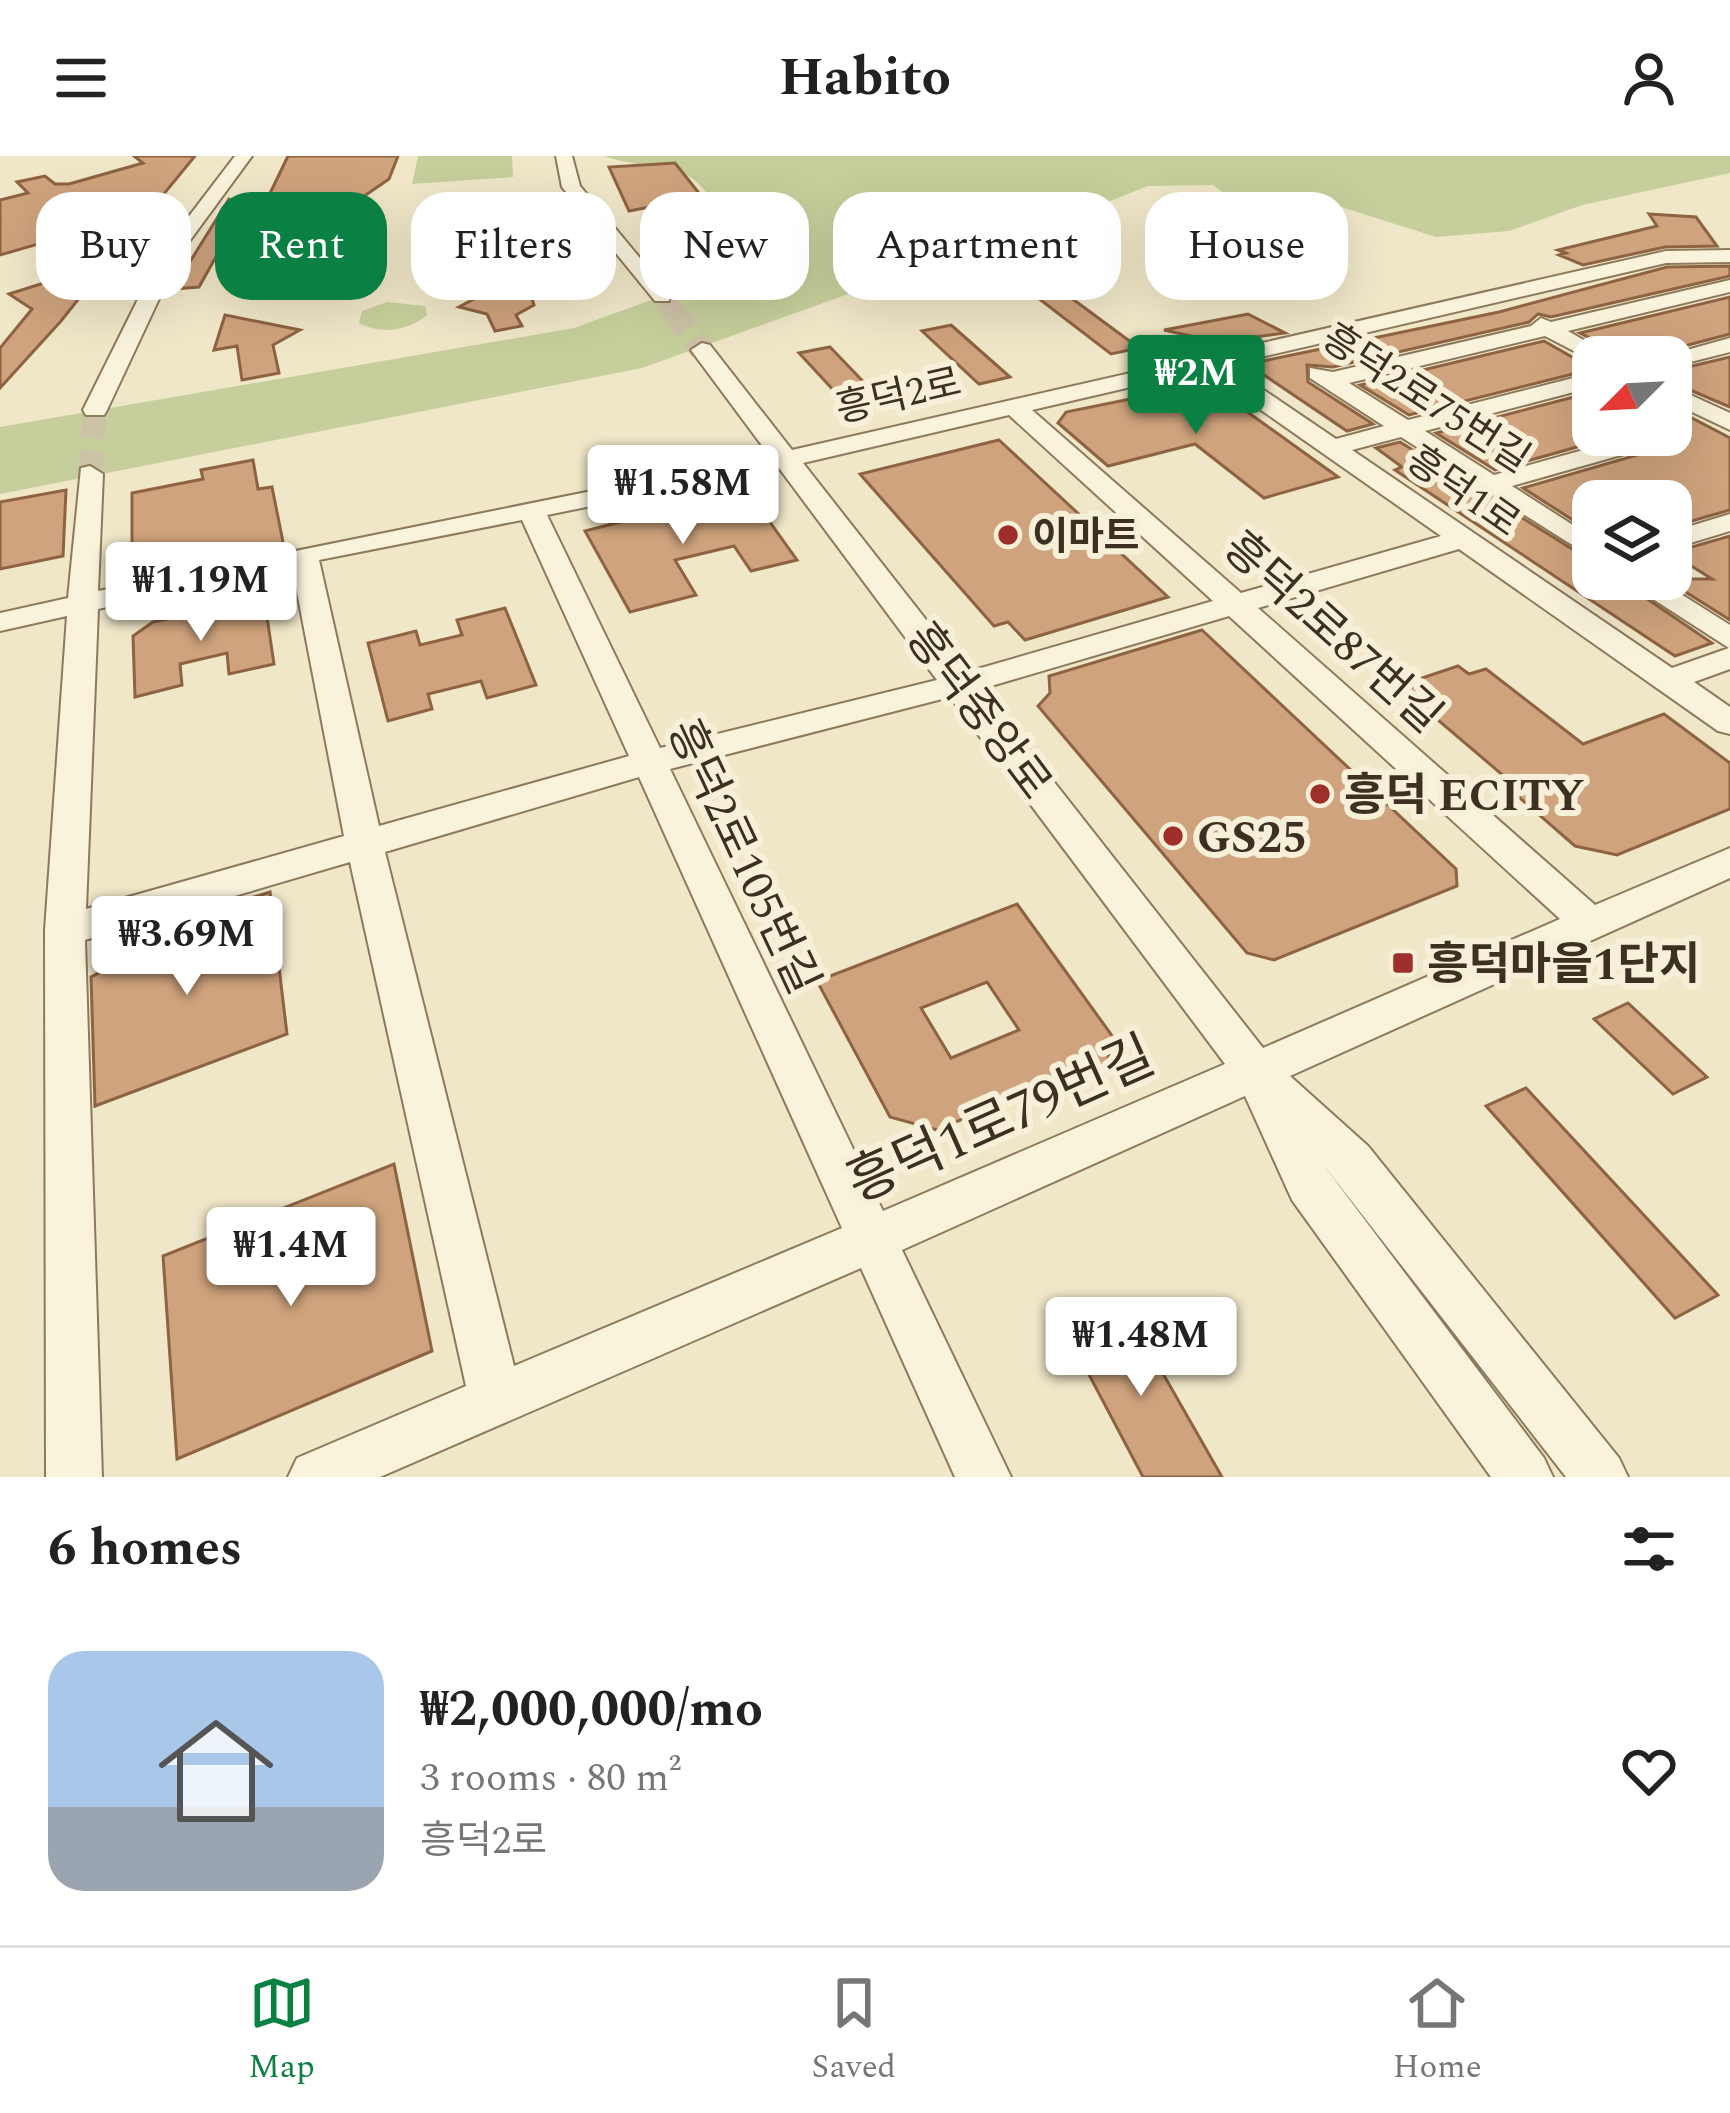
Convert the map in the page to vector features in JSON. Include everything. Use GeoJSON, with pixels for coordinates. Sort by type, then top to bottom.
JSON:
{"type":"FeatureCollection","features":[{"type":"Feature","properties":{"kind":"street"},"geometry":{"type":"LineString","coordinates":[[95,410],[171,253],[244,156]]}},
{"type":"Feature","properties":{"kind":"street"},"geometry":{"type":"LineString","coordinates":[[564,156],[571,187],[640,270]]}},
{"type":"Feature","properties":{"kind":"street","name":"흥덕2로"},"geometry":{"type":"LineString","coordinates":[[0,622],[304,555],[786,459],[1666,257],[1730,256]]}},
{"type":"Feature","properties":{"kind":"street"},"geometry":{"type":"LineString","coordinates":[[1330,380],[1730,286]]}},
{"type":"Feature","properties":{"kind":"street"},"geometry":{"type":"LineString","coordinates":[[1490,299],[1572,341]]}},
{"type":"Feature","properties":{"kind":"street"},"geometry":{"type":"LineString","coordinates":[[1692,355],[1730,345]]}},
{"type":"Feature","properties":{"kind":"street","name":"흥덕2로75번길"},"geometry":{"type":"LineString","coordinates":[[1280,348],[1572,537]]}},
{"type":"Feature","properties":{"kind":"street","name":"흥덕중앙로"},"geometry":{"type":"LineString","coordinates":[[702,350],[1256,1072],[1352,1161],[1600,1477]]}},
{"type":"Feature","properties":{"kind":"street","name":"흥덕1로"},"geometry":{"type":"LineString","coordinates":[[1211,364],[1730,723]]}},
{"type":"Feature","properties":{"kind":"street"},"geometry":{"type":"LineString","coordinates":[[1333,447],[1572,386]]}},
{"type":"Feature","properties":{"kind":"street"},"geometry":{"type":"LineString","coordinates":[[1692,403],[1727,420]]}},
{"type":"Feature","properties":{"kind":"street","name":"흥덕2로87번길"},"geometry":{"type":"LineString","coordinates":[[1016,408],[1591,924]]}},
{"type":"Feature","properties":{"kind":"street"},"geometry":{"type":"LineString","coordinates":[[1692,428],[1727,420]]}},
{"type":"Feature","properties":{"kind":"street"},"geometry":{"type":"LineString","coordinates":[[1490,484],[1590,456]]}},
{"type":"Feature","properties":{"kind":"street"},"geometry":{"type":"LineString","coordinates":[[74,1477],[65,930],[90,474]]}},
{"type":"Feature","properties":{"kind":"street","name":"흥덕2로105번길"},"geometry":{"type":"LineString","coordinates":[[533,513],[983,1477]]}},
{"type":"Feature","properties":{"kind":"street"},"geometry":{"type":"LineString","coordinates":[[1692,534],[1730,522]]}},
{"type":"Feature","properties":{"kind":"street"},"geometry":{"type":"LineString","coordinates":[[65,930],[649,762],[962,684],[1465,538]]}},
{"type":"Feature","properties":{"kind":"street"},"geometry":{"type":"LineString","coordinates":[[304,555],[364,843],[496,1400]]}},
{"type":"Feature","properties":{"kind":"street"},"geometry":{"type":"LineString","coordinates":[[1670,600],[1730,639]]}},
{"type":"Feature","properties":{"kind":"street"},"geometry":{"type":"LineString","coordinates":[[1669,680],[1730,658]]}},
{"type":"Feature","properties":{"kind":"street","name":"흥덕1로79번길"},"geometry":{"type":"LineString","coordinates":[[316,1477],[871,1240],[1730,862]]}},
{"type":"Feature","properties":{"kind":"street","name":"흥덕중앙로"},"geometry":{"type":"LineString","coordinates":[[1256,1072],[1309,1185],[1525,1477]]}},
{"type":"Feature","properties":{"kind":"green space"},"geometry":{"type":"Polygon","coordinates":[[[418,156],[512,156],[513,177],[412,184],[418,156]]]}},
{"type":"Feature","properties":{"kind":"green space"},"geometry":{"type":"Polygon","coordinates":[[[604,156],[1730,156],[1730,173],[1582,205],[1509,231],[1436,237],[1348,209],[1348,192],[1223,192],[1213,185],[1148,186],[1121,197],[1121,192],[833,192],[833,299],[642,368],[0,494],[0,427],[574,328],[651,300],[809,300],[809,192],[706,192],[677,170],[604,156]]]}},
{"type":"Feature","properties":{"kind":"green space"},"geometry":{"type":"Polygon","coordinates":[[[387,302],[425,306],[427,315],[394,330],[359,323],[362,311],[387,302]]]}},
{"type":"Feature","properties":{"kind":"building"},"geometry":{"type":"Polygon","coordinates":[[[134,156],[195,156],[165,192],[36,192],[36,245],[0,255],[0,200],[28,193],[17,182],[45,176],[55,184],[69,184],[143,163],[134,156]]]}},
{"type":"Feature","properties":{"kind":"building"},"geometry":{"type":"Polygon","coordinates":[[[288,156],[398,156],[389,179],[370,192],[271,192],[288,156]]]}},
{"type":"Feature","properties":{"kind":"building"},"geometry":{"type":"Polygon","coordinates":[[[675,163],[698,192],[640,192],[640,209],[629,211],[609,167],[675,163]]]}},
{"type":"Feature","properties":{"kind":"building"},"geometry":{"type":"Polygon","coordinates":[[[1649,214],[1696,217],[1717,246],[1665,247],[1583,265],[1559,255],[1566,253],[1558,250],[1657,226],[1649,214]]]}},
{"type":"Feature","properties":{"kind":"building"},"geometry":{"type":"Polygon","coordinates":[[[215,222],[215,259],[199,287],[191,288],[191,260],[215,222]]]}},
{"type":"Feature","properties":{"kind":"building"},"geometry":{"type":"Polygon","coordinates":[[[1730,266],[1730,276],[1551,317],[1538,314],[1529,322],[1333,367],[1307,365],[1308,382],[1373,424],[1347,431],[1261,373],[1263,361],[1499,312],[1667,267],[1730,266]]]}},
{"type":"Feature","properties":{"kind":"building"},"geometry":{"type":"Polygon","coordinates":[[[36,285],[36,300],[78,300],[0,388],[0,348],[32,309],[9,294],[36,285]]]}},
{"type":"Feature","properties":{"kind":"building"},"geometry":{"type":"Polygon","coordinates":[[[1730,297],[1730,334],[1692,344],[1692,336],[1580,333],[1730,297]]]}},
{"type":"Feature","properties":{"kind":"building"},"geometry":{"type":"Polygon","coordinates":[[[472,300],[532,300],[534,305],[516,315],[522,326],[495,331],[487,314],[459,307],[472,300]]]}},
{"type":"Feature","properties":{"kind":"building"},"geometry":{"type":"Polygon","coordinates":[[[1041,300],[1074,300],[1139,348],[1111,354],[1041,300]]]}},
{"type":"Feature","properties":{"kind":"building"},"geometry":{"type":"Polygon","coordinates":[[[1248,314],[1285,333],[1217,342],[1164,330],[1248,314]]]}},
{"type":"Feature","properties":{"kind":"building"},"geometry":{"type":"Polygon","coordinates":[[[225,315],[300,330],[273,345],[279,373],[242,380],[237,346],[214,350],[225,315]]]}},
{"type":"Feature","properties":{"kind":"building"},"geometry":{"type":"Polygon","coordinates":[[[951,325],[1010,377],[979,384],[922,331],[951,325]]]}},
{"type":"Feature","properties":{"kind":"building"},"geometry":{"type":"Polygon","coordinates":[[[1544,341],[1572,357],[1572,374],[1409,415],[1360,385],[1544,341]]]}},
{"type":"Feature","properties":{"kind":"building"},"geometry":{"type":"Polygon","coordinates":[[[830,347],[882,401],[850,408],[799,353],[830,347]]]}},
{"type":"Feature","properties":{"kind":"building"},"geometry":{"type":"Polygon","coordinates":[[[1730,357],[1730,407],[1692,391],[1692,366],[1730,357]]]}},
{"type":"Feature","properties":{"kind":"building"},"geometry":{"type":"Polygon","coordinates":[[[1194,386],[1217,390],[1338,477],[1264,498],[1195,444],[1108,466],[1058,423],[1066,412],[1194,386]]]}},
{"type":"Feature","properties":{"kind":"building"},"geometry":{"type":"Polygon","coordinates":[[[1572,397],[1572,448],[1495,470],[1436,433],[1572,397]]]}},
{"type":"Feature","properties":{"kind":"building"},"geometry":{"type":"Polygon","coordinates":[[[1692,418],[1730,438],[1730,510],[1692,521],[1692,480],[1572,480],[1572,520],[1523,488],[1634,456],[1692,456],[1692,418]]]}},
{"type":"Feature","properties":{"kind":"building","name":"이마트"},"geometry":{"type":"Polygon","coordinates":[[[999,440],[1168,597],[1025,640],[1008,622],[994,626],[860,474],[999,440]]]}},
{"type":"Feature","properties":{"kind":"building"},"geometry":{"type":"Polygon","coordinates":[[[1400,442],[1572,549],[1572,588],[1395,470],[1402,467],[1376,448],[1400,442]]]}},
{"type":"Feature","properties":{"kind":"building"},"geometry":{"type":"Polygon","coordinates":[[[253,460],[258,489],[272,487],[284,547],[161,574],[159,545],[132,550],[132,493],[203,479],[201,470],[253,460]]]}},
{"type":"Feature","properties":{"kind":"building"},"geometry":{"type":"Polygon","coordinates":[[[66,490],[63,556],[0,569],[0,502],[66,490]]]}},
{"type":"Feature","properties":{"kind":"building"},"geometry":{"type":"Polygon","coordinates":[[[729,494],[754,500],[797,560],[751,571],[734,546],[675,560],[696,595],[630,612],[585,531],[729,494]]]}},
{"type":"Feature","properties":{"kind":"building"},"geometry":{"type":"Polygon","coordinates":[[[1730,536],[1730,620],[1692,596],[1692,579],[1712,579],[1692,566],[1692,547],[1730,536]]]}},
{"type":"Feature","properties":{"kind":"building"},"geometry":{"type":"Polygon","coordinates":[[[264,597],[274,664],[229,674],[227,653],[180,664],[182,685],[135,697],[133,636],[153,622],[264,597]]]}},
{"type":"Feature","properties":{"kind":"building"},"geometry":{"type":"Polygon","coordinates":[[[1591,600],[1649,600],[1712,643],[1675,656],[1591,600]]]}},
{"type":"Feature","properties":{"kind":"building"},"geometry":{"type":"Polygon","coordinates":[[[505,608],[536,685],[487,698],[481,681],[428,694],[432,709],[388,721],[368,643],[416,631],[420,645],[462,635],[457,620],[505,608]]]}},
{"type":"Feature","properties":{"kind":"building","name":"흥덕 ECITY"},"geometry":{"type":"Polygon","coordinates":[[[1202,630],[1456,869],[1457,886],[1274,960],[1247,953],[1038,706],[1050,693],[1049,676],[1202,630]]]}},
{"type":"Feature","properties":{"kind":"building"},"geometry":{"type":"Polygon","coordinates":[[[1458,666],[1469,674],[1486,669],[1583,744],[1664,714],[1730,763],[1730,809],[1617,855],[1575,846],[1498,779],[1505,777],[1398,686],[1458,666]]]}},
{"type":"Feature","properties":{"kind":"building"},"geometry":{"type":"Polygon","coordinates":[[[270,892],[287,1034],[95,1106],[91,977],[122,961],[125,938],[270,892]]]}},
{"type":"Feature","properties":{"kind":"building"},"geometry":{"type":"Polygon","coordinates":[[[1017,904],[1113,1037],[1105,1072],[1042,1085],[937,1130],[890,1117],[817,981],[1017,904]],[[987,982],[921,1008],[951,1058],[1019,1030],[987,982]]]}},
{"type":"Feature","properties":{"kind":"building"},"geometry":{"type":"Polygon","coordinates":[[[1628,1003],[1707,1077],[1673,1094],[1594,1019],[1628,1003]]]}},
{"type":"Feature","properties":{"kind":"building"},"geometry":{"type":"Polygon","coordinates":[[[1526,1088],[1718,1295],[1675,1318],[1486,1106],[1526,1088]]]}},
{"type":"Feature","properties":{"kind":"building"},"geometry":{"type":"Polygon","coordinates":[[[394,1164],[432,1351],[177,1459],[163,1256],[394,1164]]]}},
{"type":"Feature","properties":{"kind":"building"},"geometry":{"type":"Polygon","coordinates":[[[1125,1307],[1222,1477],[1143,1477],[1067,1333],[1125,1307]]]}},
{"type":"Feature","properties":{"kind":"tunnel"},"geometry":{"type":"LineString","coordinates":[[664,300],[674,313]]}},
{"type":"Feature","properties":{"kind":"tunnel"},"geometry":{"type":"LineString","coordinates":[[672,310],[702,350]]}},
{"type":"Feature","properties":{"kind":"tunnel"},"geometry":{"type":"LineString","coordinates":[[90,474],[95,410]]}},
{"type":"Feature","properties":{"kind":"place","name":"이마트"},"geometry":{"type":"Point","coordinates":[1008,535]}},
{"type":"Feature","properties":{"kind":"place","name":"흥덕 ECITY"},"geometry":{"type":"Point","coordinates":[1320,794]}},
{"type":"Feature","properties":{"kind":"place","name":"GS25"},"geometry":{"type":"Point","coordinates":[1173,836]}},
{"type":"Feature","properties":{"kind":"place","name":"흥덕마을1단지"},"geometry":{"type":"Point","coordinates":[1403,963]}}]}
